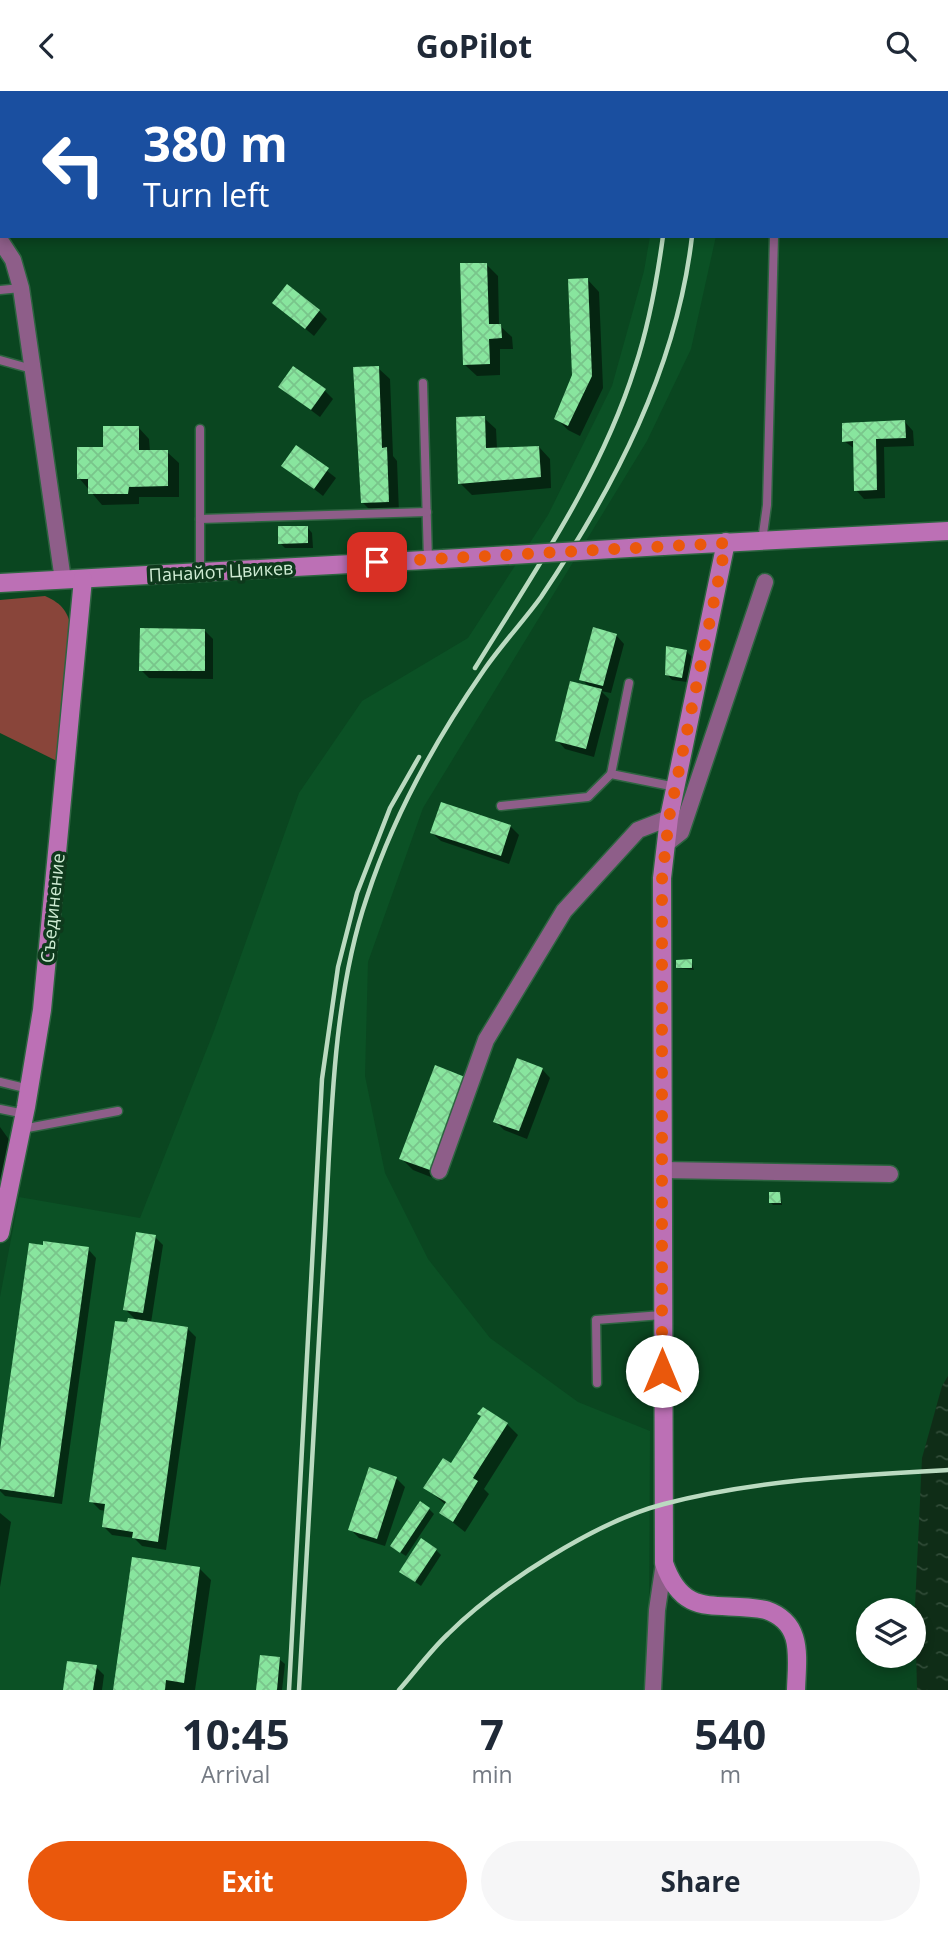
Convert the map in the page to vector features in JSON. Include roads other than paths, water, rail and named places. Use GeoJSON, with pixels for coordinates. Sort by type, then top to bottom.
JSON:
{"type":"FeatureCollection","features":[{"type":"Feature","properties":{"kind":"main road","name":"Панайот Цвикев"},"geometry":{"type":"LineString","coordinates":[[0,583],[948,531]]}},
{"type":"Feature","properties":{"kind":"main road"},"geometry":{"type":"LineString","coordinates":[[726,543],[669,818],[662,879],[664,1563],[678,1594],[691,1601],[766,1610],[778,1614],[793,1627],[797,1640],[796,1690]]}},
{"type":"Feature","properties":{"kind":"main road","name":"Съединение"},"geometry":{"type":"LineString","coordinates":[[0,1233],[42,1010],[83,579]]}},
{"type":"Feature","properties":{"kind":"street"},"geometry":{"type":"LineString","coordinates":[[0,240],[13,260],[21,288],[63,580]]}},
{"type":"Feature","properties":{"kind":"street"},"geometry":{"type":"LineString","coordinates":[[666,844],[681,832],[765,582]]}},
{"type":"Feature","properties":{"kind":"street"},"geometry":{"type":"LineString","coordinates":[[439,1171],[486,1040],[564,911],[638,830],[669,818]]}},
{"type":"Feature","properties":{"kind":"street"},"geometry":{"type":"LineString","coordinates":[[663,1170],[890,1174]]}},
{"type":"Feature","properties":{"kind":"street"},"geometry":{"type":"LineString","coordinates":[[653,1690],[657,1610],[664,1563]]}},
{"type":"Feature","properties":{"kind":"lane"},"geometry":{"type":"LineString","coordinates":[[762,541],[767,505],[775,238]]}},
{"type":"Feature","properties":{"kind":"lane"},"geometry":{"type":"LineString","coordinates":[[0,290],[21,288]]}},
{"type":"Feature","properties":{"kind":"lane"},"geometry":{"type":"LineString","coordinates":[[0,360],[32,369]]}},
{"type":"Feature","properties":{"kind":"lane"},"geometry":{"type":"LineString","coordinates":[[423,383],[427,512],[435,559]]}},
{"type":"Feature","properties":{"kind":"lane"},"geometry":{"type":"LineString","coordinates":[[200,429],[200,572]]}},
{"type":"Feature","properties":{"kind":"lane"},"geometry":{"type":"LineString","coordinates":[[200,519],[427,512]]}},
{"type":"Feature","properties":{"kind":"lane"},"geometry":{"type":"LineString","coordinates":[[501,806],[589,797],[611,774],[629,683]]}},
{"type":"Feature","properties":{"kind":"lane"},"geometry":{"type":"LineString","coordinates":[[611,774],[676,787]]}},
{"type":"Feature","properties":{"kind":"lane"},"geometry":{"type":"LineString","coordinates":[[0,1082],[29,1089]]}},
{"type":"Feature","properties":{"kind":"lane"},"geometry":{"type":"LineString","coordinates":[[0,1109],[23,1122],[118,1111]]}},
{"type":"Feature","properties":{"kind":"lane"},"geometry":{"type":"LineString","coordinates":[[597,1383],[596,1321],[662,1315]]}},
{"type":"Feature","properties":{"kind":"water"},"geometry":{"type":"Polygon","coordinates":[[[948,1376],[948,1690],[917,1690],[916,1668],[926,1668],[926,1598],[915,1598],[922,1458],[942,1386],[948,1376]]]}},
{"type":"Feature","properties":{"kind":"railway"},"geometry":{"type":"LineString","coordinates":[[475,668],[543,559],[604,447],[640,351],[652,302],[663,238]]}},
{"type":"Feature","properties":{"kind":"railway"},"geometry":{"type":"LineString","coordinates":[[299,1690],[335,1063],[355,936],[378,867],[417,779],[484,670],[541,597],[568,556],[617,470],[657,379],[672,333],[692,238]]}},
{"type":"Feature","properties":{"kind":"railway"},"geometry":{"type":"LineString","coordinates":[[289,1690],[322,1079],[338,967],[357,893],[390,808],[419,757]]}},
{"type":"Feature","properties":{"kind":"railway"},"geometry":{"type":"LineString","coordinates":[[399,1690],[441,1641],[493,1595],[549,1557],[637,1512],[699,1496],[770,1484],[948,1470]]}}]}
